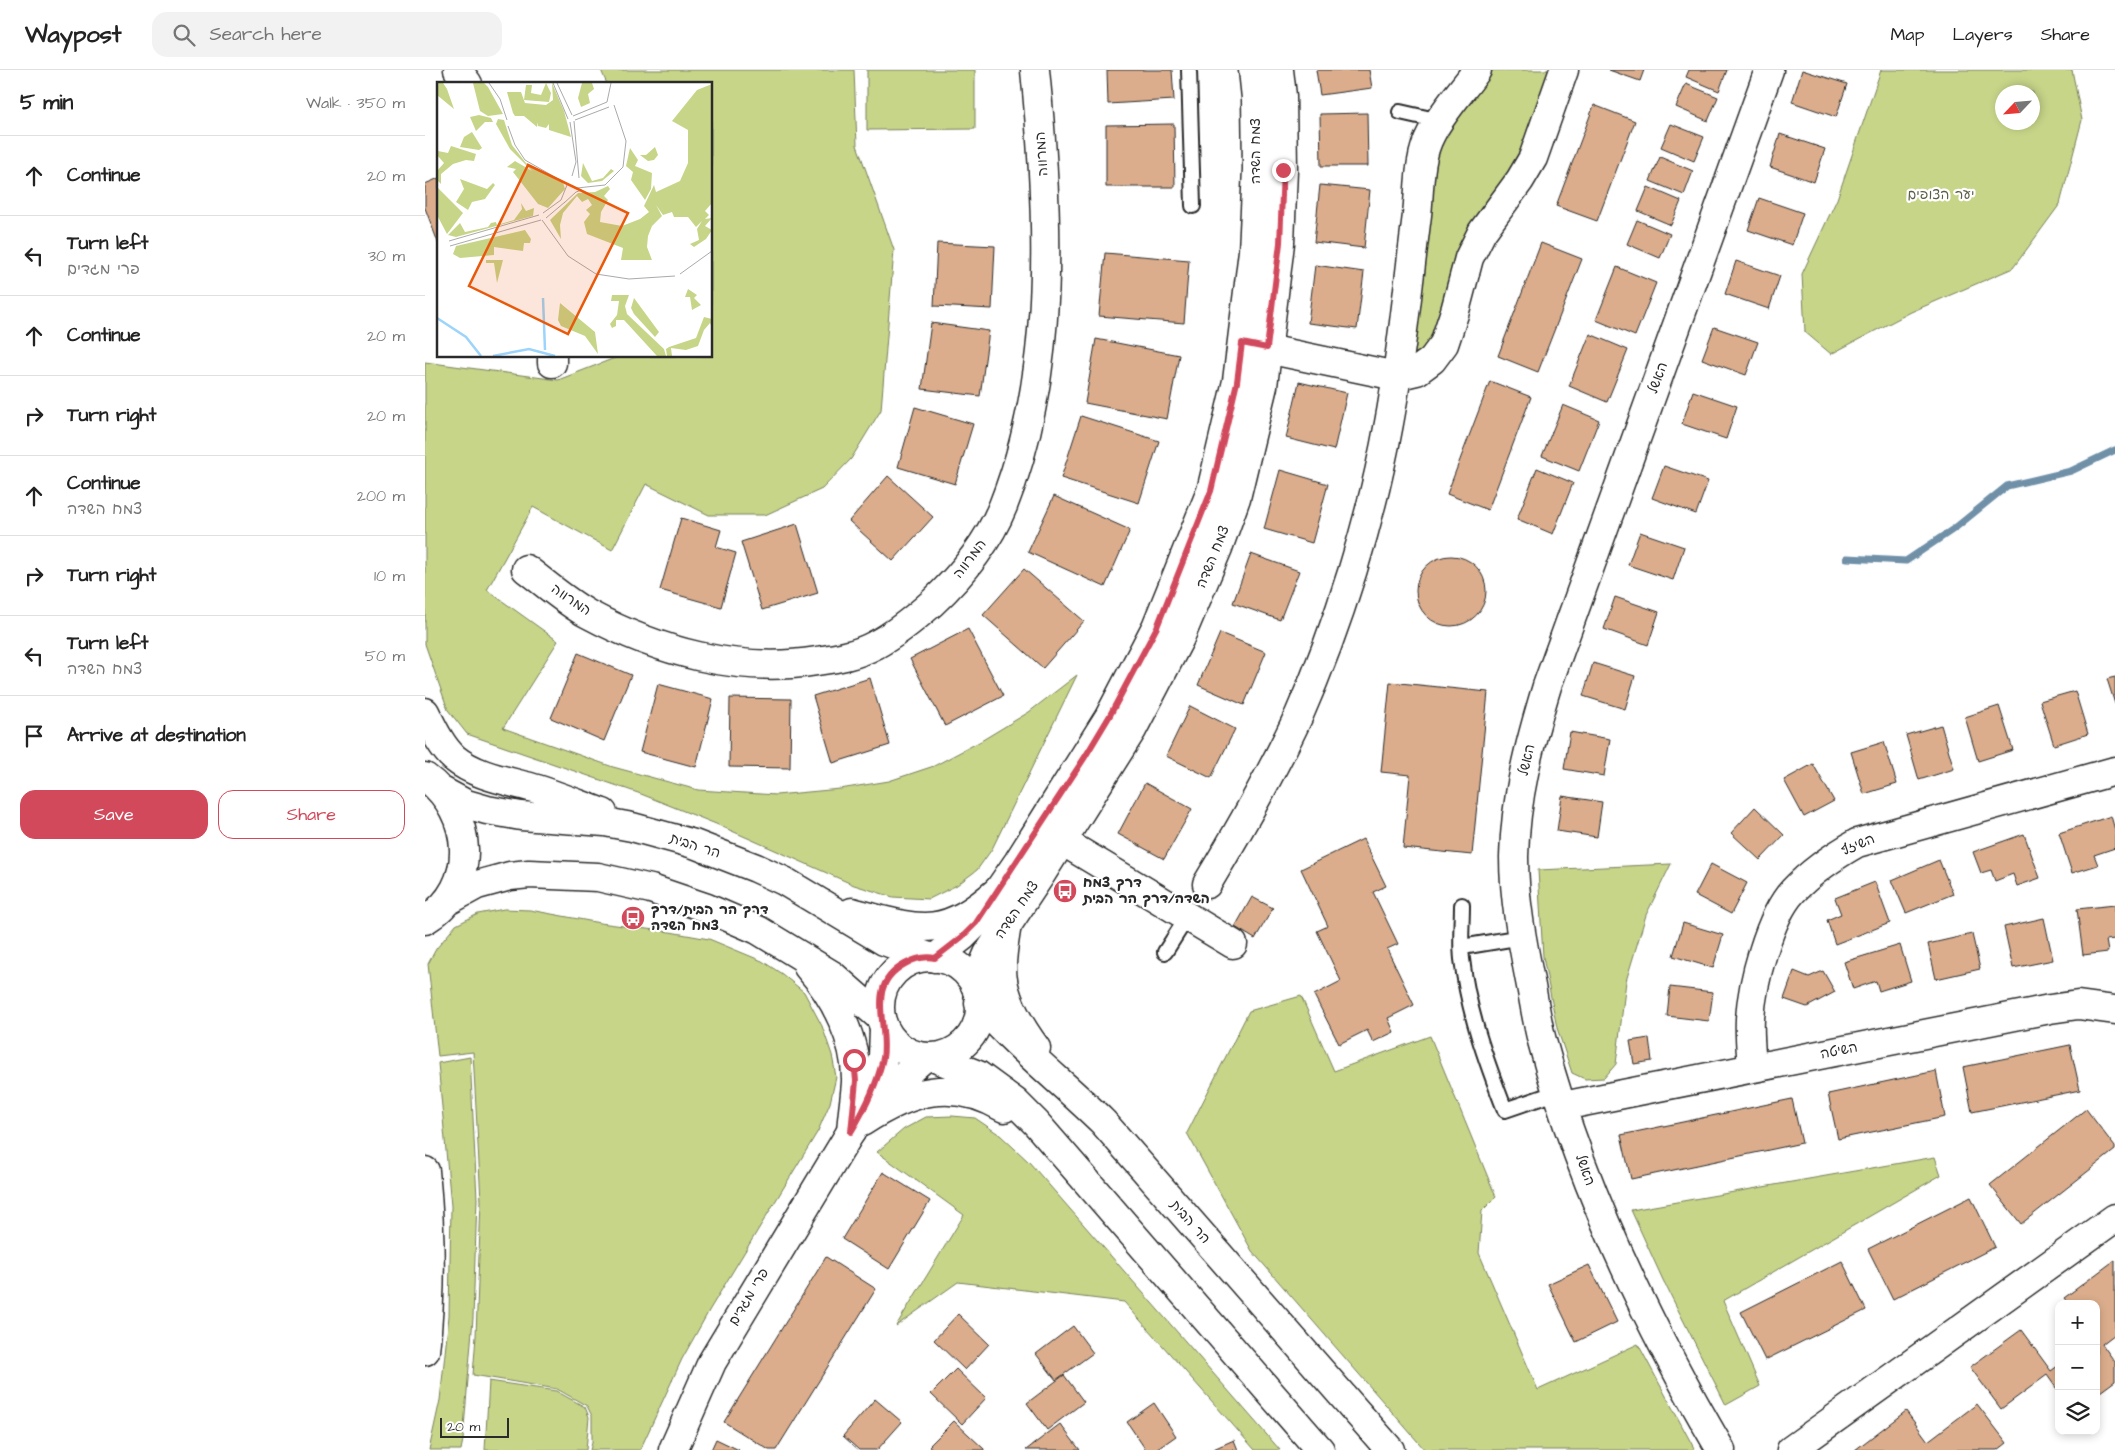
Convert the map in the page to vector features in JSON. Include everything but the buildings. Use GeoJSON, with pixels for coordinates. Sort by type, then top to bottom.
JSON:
{"type":"FeatureCollection","features":[{"type":"Feature","properties":{"kind":"street"},"geometry":{"type":"LineString","coordinates":[[458,70],[467,82]]}},
{"type":"Feature","properties":{"kind":"street","name":"המרווה"},"geometry":{"type":"LineString","coordinates":[[526,569],[586,613],[633,635],[672,649],[713,660],[759,665],[801,664],[834,659],[873,646],[896,633],[938,597],[961,574],[982,544],[1003,507],[1031,410],[1040,348],[1046,238],[1041,132],[1035,70]]}},
{"type":"Feature","properties":{"kind":"street","name":"צמח השדה"},"geometry":{"type":"LineString","coordinates":[[978,997],[981,970],[988,954],[1063,841],[1132,730],[1180,638],[1218,548],[1236,498],[1263,386],[1255,346],[1253,251],[1257,169],[1256,98],[1253,70]]}},
{"type":"Feature","properties":{"kind":"street","name":"צמח השדה"},"geometry":{"type":"LineString","coordinates":[[932,957],[962,937],[976,923],[1085,757],[1109,717],[1157,627],[1211,491],[1237,382],[1255,346],[1280,243],[1283,170],[1282,96],[1279,70]]}},
{"type":"Feature","properties":{"kind":"street"},"geometry":{"type":"LineString","coordinates":[[1207,884],[1271,773],[1299,714],[1323,656],[1350,575],[1372,496],[1389,423],[1417,210],[1421,160],[1431,134],[1477,70]]}},
{"type":"Feature","properties":{"kind":"street"},"geometry":{"type":"LineString","coordinates":[[1255,346],[1396,376],[1417,371],[1432,360],[1444,344],[1469,258],[1482,232],[1520,180],[1533,158],[1565,70]]}},
{"type":"Feature","properties":{"kind":"street","name":"האשל"},"geometry":{"type":"LineString","coordinates":[[1721,1450],[1692,1400],[1599,1208],[1560,1099],[1542,1040],[1522,937],[1517,907],[1514,857],[1518,802],[1536,721],[1547,686],[1769,70]]}},
{"type":"Feature","properties":{"kind":"street"},"geometry":{"type":"LineString","coordinates":[[425,712],[442,743],[454,757],[468,767],[487,775],[539,790],[665,836]]}},
{"type":"Feature","properties":{"kind":"street","name":"השיזף"},"geometry":{"type":"LineString","coordinates":[[1752,1068],[1750,1020],[1753,995],[1767,939],[1792,892],[1813,872],[1834,856],[1857,843],[2115,771]]}},
{"type":"Feature","properties":{"kind":"street"},"geometry":{"type":"LineString","coordinates":[[432,916],[460,877],[464,856],[464,844],[457,815],[434,784]]}},
{"type":"Feature","properties":{"kind":"street","name":"הר הבית"},"geometry":{"type":"LineString","coordinates":[[434,784],[466,804],[487,810],[521,816],[605,822],[665,836],[727,856],[773,876],[884,942],[932,957]]}},
{"type":"Feature","properties":{"kind":"street"},"geometry":{"type":"LineString","coordinates":[[1063,841],[1233,944]]}},
{"type":"Feature","properties":{"kind":"street"},"geometry":{"type":"LineString","coordinates":[[432,916],[477,885],[510,876],[585,875],[620,880],[677,897],[751,927],[832,975],[883,1023]]}},
{"type":"Feature","properties":{"kind":"street"},"geometry":{"type":"LineString","coordinates":[[819,902],[913,927],[935,928],[954,922],[969,914],[999,889]]}},
{"type":"Feature","properties":{"kind":"street"},"geometry":{"type":"LineString","coordinates":[[1007,924],[1001,967],[1009,1002],[1028,1038],[1068,1088]]}},
{"type":"Feature","properties":{"kind":"street"},"geometry":{"type":"LineString","coordinates":[[790,949],[814,974],[829,996],[841,1017],[851,1042],[856,1081],[850,1135]]}},
{"type":"Feature","properties":{"kind":"street"},"geometry":{"type":"LineString","coordinates":[[932,957],[946,960],[961,968],[969,975],[978,997],[977,1025],[966,1042],[952,1053],[930,1057],[918,1056],[902,1049],[894,1042],[883,1023],[880,1011],[882,993],[889,977],[902,965],[912,960],[932,957]]}},
{"type":"Feature","properties":{"kind":"street","name":"הר הבית"},"geometry":{"type":"LineString","coordinates":[[978,997],[1017,1044],[1068,1088],[1103,1122],[1390,1450]]}},
{"type":"Feature","properties":{"kind":"street","name":"השיטה"},"geometry":{"type":"LineString","coordinates":[[1560,1099],[1752,1068],[2051,1009],[2078,1005],[2115,1010]]}},
{"type":"Feature","properties":{"kind":"street","name":"פרי מגדים"},"geometry":{"type":"LineString","coordinates":[[673,1450],[712,1362],[850,1135],[873,1090],[883,1057],[883,1023]]}},
{"type":"Feature","properties":{"kind":"street"},"geometry":{"type":"LineString","coordinates":[[930,1057],[978,1076],[1015,1102],[1048,1137],[1320,1450]]}},
{"type":"Feature","properties":{"kind":"street","name":"פרי מגדים"},"geometry":{"type":"LineString","coordinates":[[850,1135],[902,1077],[930,1057]]}},
{"type":"Feature","properties":{"kind":"street"},"geometry":{"type":"LineString","coordinates":[[850,1135],[882,1109],[917,1094],[932,1090],[949,1090],[968,1092],[985,1098],[1048,1137]]}},
{"type":"Feature","properties":{"kind":"street"},"geometry":{"type":"LineString","coordinates":[[425,1172],[431,1240],[425,1351]]}},
{"type":"Feature","properties":{"kind":"street"},"geometry":{"type":"LineString","coordinates":[[1791,1450],[2115,1218]]}},
{"type":"Feature","properties":{"kind":"lane"},"geometry":{"type":"LineString","coordinates":[[1189,70],[1193,206]]}},
{"type":"Feature","properties":{"kind":"lane"},"geometry":{"type":"LineString","coordinates":[[1400,112],[1440,121]]}},
{"type":"Feature","properties":{"kind":"lane"},"geometry":{"type":"LineString","coordinates":[[1461,905],[1462,958],[1469,1001],[1485,1056],[1505,1110],[1560,1099]]}},
{"type":"Feature","properties":{"kind":"lane"},"geometry":{"type":"LineString","coordinates":[[1165,952],[1188,916]]}},
{"type":"Feature","properties":{"kind":"lane"},"geometry":{"type":"LineString","coordinates":[[1462,947],[1522,937]]}},
{"type":"Feature","properties":{"kind":"green space"},"geometry":{"type":"Polygon","coordinates":[[[601,70],[854,70],[857,145],[894,250],[881,410],[851,459],[822,489],[765,515],[709,515],[646,484],[612,550],[533,507],[487,590],[558,641],[503,728],[613,767],[698,790],[776,795],[840,789],[889,781],[934,766],[1029,712],[1077,675],[992,849],[977,870],[957,885],[929,899],[893,897],[854,885],[716,824],[641,794],[467,734],[448,710],[425,644],[425,362],[558,380],[615,358],[713,358],[713,82],[606,82],[601,70]]]}},
{"type":"Feature","properties":{"kind":"green space"},"geometry":{"type":"Polygon","coordinates":[[[867,70],[975,70],[975,129],[867,130],[867,70]]]}},
{"type":"Feature","properties":{"kind":"green space"},"geometry":{"type":"Polygon","coordinates":[[[1492,70],[1552,70],[1523,153],[1433,339],[1424,352],[1413,360],[1433,163],[1440,140],[1492,70]]]}},
{"type":"Feature","properties":{"kind":"green space","name":"יער הצופים"},"geometry":{"type":"Polygon","coordinates":[[[1881,70],[2072,70],[2082,120],[2060,204],[2013,268],[1911,312],[1831,354],[1805,332],[1802,274],[1837,199],[1881,70]]]}},
{"type":"Feature","properties":{"kind":"green space"},"geometry":{"type":"Polygon","coordinates":[[[1671,864],[1646,915],[1626,981],[1616,1064],[1604,1078],[1585,1079],[1572,1073],[1557,1028],[1543,957],[1538,870],[1671,864]]]}},
{"type":"Feature","properties":{"kind":"green space"},"geometry":{"type":"Polygon","coordinates":[[[504,909],[530,910],[600,923],[709,939],[762,961],[804,992],[822,1026],[832,1055],[836,1077],[830,1103],[818,1131],[710,1309],[682,1359],[640,1450],[590,1450],[592,1443],[592,1416],[587,1406],[557,1389],[473,1375],[481,1201],[473,1052],[438,1056],[428,964],[436,949],[456,925],[478,914],[504,909]]]}},
{"type":"Feature","properties":{"kind":"green space"},"geometry":{"type":"Polygon","coordinates":[[[1301,996],[1334,1071],[1430,1036],[1496,1197],[1482,1211],[1479,1253],[1538,1390],[1638,1344],[1695,1450],[1425,1450],[1252,1251],[1187,1133],[1249,1011],[1301,996]]]}},
{"type":"Feature","properties":{"kind":"green space"},"geometry":{"type":"Polygon","coordinates":[[[470,1057],[477,1199],[473,1318],[463,1440],[461,1450],[429,1450],[440,1400],[449,1316],[451,1206],[438,1063],[470,1057]]]}},
{"type":"Feature","properties":{"kind":"green space"},"geometry":{"type":"Polygon","coordinates":[[[952,1116],[975,1118],[1000,1135],[1029,1162],[1280,1450],[1255,1450],[1124,1302],[958,1282],[896,1326],[964,1215],[877,1152],[904,1129],[926,1117],[952,1116]]]}},
{"type":"Feature","properties":{"kind":"green space"},"geometry":{"type":"Polygon","coordinates":[[[1935,1157],[1941,1175],[1723,1301],[1760,1386],[1726,1405],[1663,1280],[1631,1210],[1935,1157]]]}},
{"type":"Feature","properties":{"kind":"green space"},"geometry":{"type":"Polygon","coordinates":[[[489,1381],[556,1391],[585,1407],[589,1417],[586,1450],[485,1450],[489,1381]]]}},
{"type":"Feature","properties":{"kind":"waterway"},"geometry":{"type":"LineString","coordinates":[[1847,558],[1906,561],[1955,528],[2007,486],[2071,471],[2115,450]]}},
{"type":"Feature","properties":{"kind":"place","name":"דרך צמח השדה/דרך הר הבית"},"geometry":{"type":"Point","coordinates":[1065,891]}},
{"type":"Feature","properties":{"kind":"place","name":"דרך הר הבית/דרך צמח השדה"},"geometry":{"type":"Point","coordinates":[633,918]}},
{"type":"Feature","properties":{"kind":"route"},"geometry":{"type":"LineString","coordinates":[[854,1060],[856,1081],[851,1132],[867,1105],[883,1057],[884,1028],[880,1011],[882,993],[889,977],[902,965],[912,960],[929,957],[935,958],[962,937],[976,923],[1018,862],[1085,757],[1109,717],[1157,627],[1211,491],[1237,382],[1242,343],[1267,348],[1280,243],[1283,170]]}}]}
